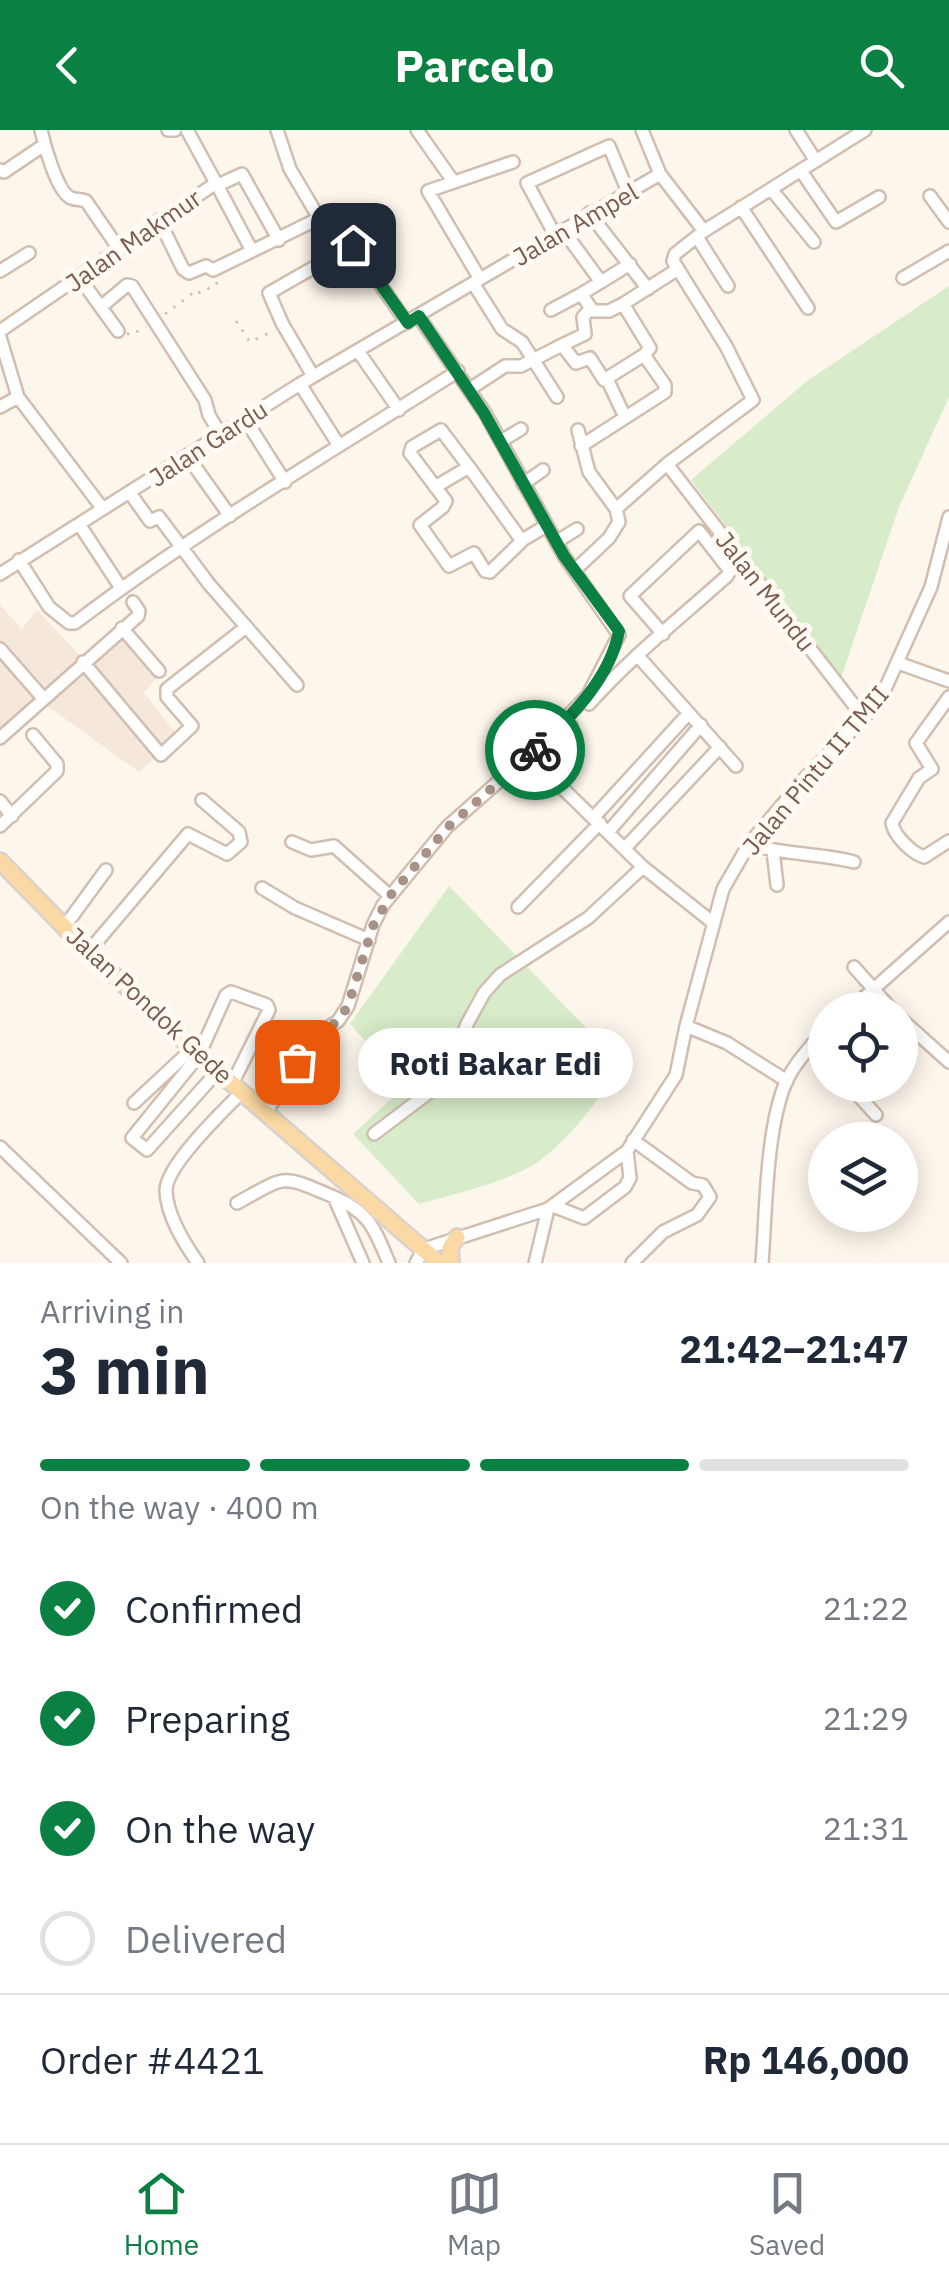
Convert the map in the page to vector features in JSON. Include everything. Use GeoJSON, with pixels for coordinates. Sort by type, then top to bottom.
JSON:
{"type":"FeatureCollection","features":[{"type":"Feature","properties":{"kind":"main road","name":"Jalan Pondok Gede"},"geometry":{"type":"LineString","coordinates":[[0,861],[89,952],[196,1052],[267,1112],[420,1256],[439,1263]]}},
{"type":"Feature","properties":{"kind":"main road"},"geometry":{"type":"LineString","coordinates":[[451,1263],[450,1248],[457,1238]]}},
{"type":"Feature","properties":{"kind":"street"},"geometry":{"type":"LineString","coordinates":[[41,130],[64,190],[71,198],[84,199],[118,249]]}},
{"type":"Feature","properties":{"kind":"street","name":"Jalan Makmur"},"geometry":{"type":"LineString","coordinates":[[103,510],[18,397],[0,334],[159,220],[217,184],[188,130]]}},
{"type":"Feature","properties":{"kind":"street"},"geometry":{"type":"LineString","coordinates":[[278,130],[294,176],[319,218]]}},
{"type":"Feature","properties":{"kind":"street"},"geometry":{"type":"LineString","coordinates":[[438,130],[420,135],[453,182]]}},
{"type":"Feature","properties":{"kind":"street"},"geometry":{"type":"LineString","coordinates":[[796,130],[816,161]]}},
{"type":"Feature","properties":{"kind":"street"},"geometry":{"type":"LineString","coordinates":[[616,508],[753,400],[673,256],[742,206],[865,130]]}},
{"type":"Feature","properties":{"kind":"street"},"geometry":{"type":"LineString","coordinates":[[647,132],[660,174]]}},
{"type":"Feature","properties":{"kind":"street"},"geometry":{"type":"LineString","coordinates":[[0,170],[4,172],[44,144]]}},
{"type":"Feature","properties":{"kind":"street"},"geometry":{"type":"LineString","coordinates":[[601,282],[559,232],[527,183],[609,146],[628,192]]}},
{"type":"Feature","properties":{"kind":"street"},"geometry":{"type":"LineString","coordinates":[[513,162],[427,194],[502,329],[518,338],[557,398]]}},
{"type":"Feature","properties":{"kind":"street"},"geometry":{"type":"LineString","coordinates":[[801,170],[837,222],[879,198]]}},
{"type":"Feature","properties":{"kind":"street"},"geometry":{"type":"LineString","coordinates":[[252,251],[217,184],[242,174],[280,240]]}},
{"type":"Feature","properties":{"kind":"street","name":"Jalan Ampel"},"geometry":{"type":"LineString","coordinates":[[413,320],[660,174],[700,234],[728,286]]}},
{"type":"Feature","properties":{"kind":"street"},"geometry":{"type":"LineString","coordinates":[[770,190],[814,242]]}},
{"type":"Feature","properties":{"kind":"street"},"geometry":{"type":"LineString","coordinates":[[930,196],[949,222]]}},
{"type":"Feature","properties":{"kind":"street"},"geometry":{"type":"LineString","coordinates":[[742,206],[808,308]]}},
{"type":"Feature","properties":{"kind":"street"},"geometry":{"type":"LineString","coordinates":[[589,213],[648,290]]}},
{"type":"Feature","properties":{"kind":"street"},"geometry":{"type":"LineString","coordinates":[[159,220],[189,274],[206,266],[210,271],[332,214],[470,389],[546,526],[619,631],[597,682],[560,726],[448,827],[390,896],[377,916],[348,1006],[338,1021],[312,1038],[267,1112]]}},
{"type":"Feature","properties":{"kind":"street"},"geometry":{"type":"LineString","coordinates":[[313,376],[269,293],[353,245]]}},
{"type":"Feature","properties":{"kind":"street"},"geometry":{"type":"LineString","coordinates":[[902,278],[949,252]]}},
{"type":"Feature","properties":{"kind":"street"},"geometry":{"type":"LineString","coordinates":[[0,272],[28,254]]}},
{"type":"Feature","properties":{"kind":"street"},"geometry":{"type":"LineString","coordinates":[[550,310],[630,264]]}},
{"type":"Feature","properties":{"kind":"street"},"geometry":{"type":"LineString","coordinates":[[582,294],[597,314],[624,304],[678,270]]}},
{"type":"Feature","properties":{"kind":"street"},"geometry":{"type":"LineString","coordinates":[[79,277],[122,331]]}},
{"type":"Feature","properties":{"kind":"street"},"geometry":{"type":"LineString","coordinates":[[102,306],[129,284],[205,400],[209,416],[221,435]]}},
{"type":"Feature","properties":{"kind":"street"},"geometry":{"type":"LineString","coordinates":[[562,345],[576,364],[590,358],[600,378],[606,379],[644,356],[650,348],[624,304]]}},
{"type":"Feature","properties":{"kind":"street"},"geometry":{"type":"LineString","coordinates":[[470,389],[505,366],[520,366],[585,334],[583,317],[591,308]]}},
{"type":"Feature","properties":{"kind":"street","name":"Jalan Gardu"},"geometry":{"type":"LineString","coordinates":[[0,574],[313,376],[413,320]]}},
{"type":"Feature","properties":{"kind":"street"},"geometry":{"type":"LineString","coordinates":[[358,351],[399,410]]}},
{"type":"Feature","properties":{"kind":"street"},"geometry":{"type":"LineString","coordinates":[[581,446],[666,390],[644,356]]}},
{"type":"Feature","properties":{"kind":"street"},"geometry":{"type":"LineString","coordinates":[[18,560],[49,607],[69,623],[75,622],[338,444],[458,372]]}},
{"type":"Feature","properties":{"kind":"street"},"geometry":{"type":"LineString","coordinates":[[606,379],[624,417]]}},
{"type":"Feature","properties":{"kind":"street"},"geometry":{"type":"LineString","coordinates":[[300,384],[338,444]]}},
{"type":"Feature","properties":{"kind":"street"},"geometry":{"type":"LineString","coordinates":[[0,407],[18,397]]}},
{"type":"Feature","properties":{"kind":"street"},"geometry":{"type":"LineString","coordinates":[[245,419],[285,482]]}},
{"type":"Feature","properties":{"kind":"street"},"geometry":{"type":"LineString","coordinates":[[501,442],[521,429]]}},
{"type":"Feature","properties":{"kind":"street"},"geometry":{"type":"LineString","coordinates":[[575,570],[617,529],[619,522],[616,508],[594,481],[578,430]]}},
{"type":"Feature","properties":{"kind":"street"},"geometry":{"type":"LineString","coordinates":[[522,541],[442,431],[410,449],[412,459],[446,504],[420,525],[450,566],[474,553],[490,572],[522,541],[546,526]]}},
{"type":"Feature","properties":{"kind":"street"},"geometry":{"type":"LineString","coordinates":[[188,457],[230,516]]}},
{"type":"Feature","properties":{"kind":"street","name":"Jalan Mundu"},"geometry":{"type":"LineString","coordinates":[[667,464],[864,718]]}},
{"type":"Feature","properties":{"kind":"street"},"geometry":{"type":"LineString","coordinates":[[435,487],[469,467]]}},
{"type":"Feature","properties":{"kind":"street"},"geometry":{"type":"LineString","coordinates":[[523,484],[543,470]]}},
{"type":"Feature","properties":{"kind":"street"},"geometry":{"type":"LineString","coordinates":[[130,493],[150,521],[159,517],[297,685]]}},
{"type":"Feature","properties":{"kind":"street","name":"Jalan Pintu II TMII"},"geometry":{"type":"LineString","coordinates":[[420,1256],[457,1238],[550,1208],[630,1146],[676,1075],[723,889],[749,844],[886,689],[932,587],[949,517]]}},
{"type":"Feature","properties":{"kind":"street"},"geometry":{"type":"LineString","coordinates":[[78,524],[121,588]]}},
{"type":"Feature","properties":{"kind":"street"},"geometry":{"type":"LineString","coordinates":[[556,542],[577,529]]}},
{"type":"Feature","properties":{"kind":"street"},"geometry":{"type":"LineString","coordinates":[[663,634],[630,596],[699,531],[730,571],[663,634],[617,674],[540,761],[541,767],[644,867],[712,922]]}},
{"type":"Feature","properties":{"kind":"street"},"geometry":{"type":"LineString","coordinates":[[2,732],[140,614],[134,602]]}},
{"type":"Feature","properties":{"kind":"street"},"geometry":{"type":"LineString","coordinates":[[83,662],[161,755],[192,726],[167,697],[167,689],[246,627]]}},
{"type":"Feature","properties":{"kind":"street"},"geometry":{"type":"LineString","coordinates":[[122,628],[159,672]]}},
{"type":"Feature","properties":{"kind":"street"},"geometry":{"type":"LineString","coordinates":[[0,649],[43,698]]}},
{"type":"Feature","properties":{"kind":"street"},"geometry":{"type":"LineString","coordinates":[[637,655],[736,766]]}},
{"type":"Feature","properties":{"kind":"street"},"geometry":{"type":"LineString","coordinates":[[898,663],[949,681]]}},
{"type":"Feature","properties":{"kind":"street"},"geometry":{"type":"LineString","coordinates":[[949,698],[916,743],[932,768],[919,778],[895,815],[892,827],[924,857],[949,841]]}},
{"type":"Feature","properties":{"kind":"street"},"geometry":{"type":"LineString","coordinates":[[601,823],[690,713]]}},
{"type":"Feature","properties":{"kind":"street"},"geometry":{"type":"LineString","coordinates":[[518,907],[701,726]]}},
{"type":"Feature","properties":{"kind":"street"},"geometry":{"type":"LineString","coordinates":[[0,826],[57,771],[57,764],[33,735]]}},
{"type":"Feature","properties":{"kind":"street"},"geometry":{"type":"LineString","coordinates":[[625,848],[720,746]]}},
{"type":"Feature","properties":{"kind":"street"},"geometry":{"type":"LineString","coordinates":[[0,800],[12,816]]}},
{"type":"Feature","properties":{"kind":"street"},"geometry":{"type":"LineString","coordinates":[[89,952],[188,834],[227,854],[240,842],[239,832],[202,800]]}},
{"type":"Feature","properties":{"kind":"street"},"geometry":{"type":"LineString","coordinates":[[292,842],[310,850],[334,846],[390,896]]}},
{"type":"Feature","properties":{"kind":"street"},"geometry":{"type":"LineString","coordinates":[[749,844],[772,851],[854,862]]}},
{"type":"Feature","properties":{"kind":"street"},"geometry":{"type":"LineString","coordinates":[[772,851],[778,885]]}},
{"type":"Feature","properties":{"kind":"street"},"geometry":{"type":"LineString","coordinates":[[374,1134],[432,1090],[456,1053],[466,1024],[484,993],[500,975],[588,918],[644,867]]}},
{"type":"Feature","properties":{"kind":"street"},"geometry":{"type":"LineString","coordinates":[[65,926],[106,870]]}},
{"type":"Feature","properties":{"kind":"street"},"geometry":{"type":"LineString","coordinates":[[262,888],[295,908],[369,940]]}},
{"type":"Feature","properties":{"kind":"street"},"geometry":{"type":"LineString","coordinates":[[854,967],[872,990],[949,922]]}},
{"type":"Feature","properties":{"kind":"street"},"geometry":{"type":"LineString","coordinates":[[198,1263],[180,1238],[166,1192],[167,1181],[238,1087],[269,1012],[267,1005],[227,993],[196,1052],[132,1138],[145,1150],[218,1071]]}},
{"type":"Feature","properties":{"kind":"street"},"geometry":{"type":"LineString","coordinates":[[686,1026],[727,1043],[787,1081]]}},
{"type":"Feature","properties":{"kind":"street"},"geometry":{"type":"LineString","coordinates":[[918,1034],[949,1062]]}},
{"type":"Feature","properties":{"kind":"street"},"geometry":{"type":"LineString","coordinates":[[762,1263],[773,1147],[787,1081],[808,1050]]}},
{"type":"Feature","properties":{"kind":"street"},"geometry":{"type":"LineString","coordinates":[[134,1103],[196,1052]]}},
{"type":"Feature","properties":{"kind":"street"},"geometry":{"type":"LineString","coordinates":[[864,1102],[876,1116]]}},
{"type":"Feature","properties":{"kind":"street"},"geometry":{"type":"LineString","coordinates":[[535,1263],[550,1208],[584,1218],[615,1196],[630,1178],[630,1146]]}},
{"type":"Feature","properties":{"kind":"street"},"geometry":{"type":"LineString","coordinates":[[630,1146],[693,1184],[703,1185],[710,1198],[696,1214],[664,1232],[632,1263]]}},
{"type":"Feature","properties":{"kind":"street"},"geometry":{"type":"LineString","coordinates":[[0,1147],[121,1263]]}},
{"type":"Feature","properties":{"kind":"street"},"geometry":{"type":"LineString","coordinates":[[237,1202],[277,1180],[288,1179],[334,1197],[371,1220],[389,1263]]}},
{"type":"Feature","properties":{"kind":"street"},"geometry":{"type":"LineString","coordinates":[[334,1197],[363,1263]]}},
{"type":"Feature","properties":{"kind":"path"},"geometry":{"type":"LineString","coordinates":[[122,331],[130,336],[156,322],[188,296],[217,284],[210,271]]}},
{"type":"Feature","properties":{"kind":"path"},"geometry":{"type":"LineString","coordinates":[[236,321],[251,342],[283,325]]}},
{"type":"Feature","properties":{"kind":"shaded area"},"geometry":{"type":"Polygon","coordinates":[[[0,605],[22,629],[37,610],[81,657],[120,629],[161,672],[144,693],[179,737],[139,772],[38,699],[0,731],[0,605]]]}},
{"type":"Feature","properties":{"kind":"green space"},"geometry":{"type":"Polygon","coordinates":[[[949,286],[949,397],[899,507],[841,678],[691,480],[807,381],[949,286]]]}},
{"type":"Feature","properties":{"kind":"green space"},"geometry":{"type":"Polygon","coordinates":[[[449,886],[620,1063],[586,1115],[542,1159],[500,1180],[419,1204],[353,1134],[405,1086],[350,1024],[449,886]]]}},
{"type":"Feature","properties":{"kind":"way so far"},"geometry":{"type":"LineString","coordinates":[[297,1062],[312,1038],[338,1021],[348,1006],[373,926],[390,896],[448,827],[535,750]]}},
{"type":"Feature","properties":{"kind":"place","name":"Roti Bakar Edi"},"geometry":{"type":"Point","coordinates":[297,1062]}},
{"type":"Feature","properties":{"kind":"route"},"geometry":{"type":"LineString","coordinates":[[353,245],[408,323],[419,316],[458,372],[564,556],[619,631],[597,682],[535,750]]}}]}
